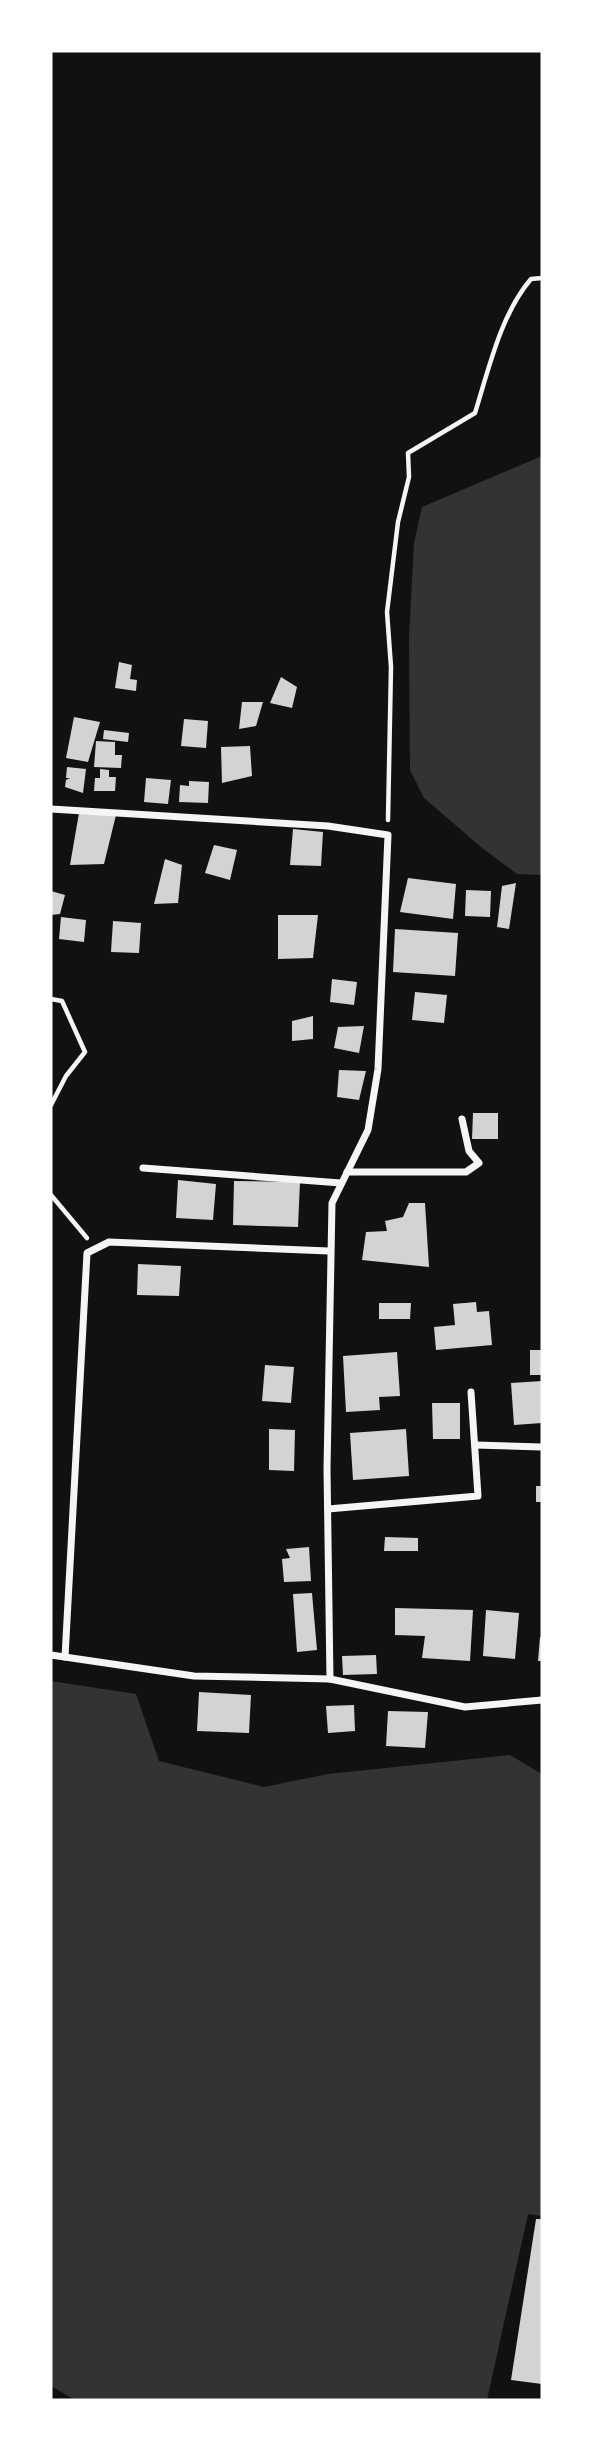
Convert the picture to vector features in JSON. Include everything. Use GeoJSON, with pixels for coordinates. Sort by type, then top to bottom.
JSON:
{"type":"FeatureCollection","features":[{"type":"Feature","properties":{"kind":"street"},"geometry":{"type":"LineString","coordinates":[[51,809],[328,826],[388,835],[378,1069],[368,1130],[332,1203],[329,1251],[330,1679]]}},
{"type":"Feature","properties":{"kind":"street"},"geometry":{"type":"LineString","coordinates":[[347,1172],[466,1172],[480,1163],[469,1151],[463,1119]]}},
{"type":"Feature","properties":{"kind":"street"},"geometry":{"type":"LineString","coordinates":[[143,1168],[341,1183]]}},
{"type":"Feature","properties":{"kind":"street"},"geometry":{"type":"LineString","coordinates":[[65,1657],[87,1253],[109,1242],[329,1251]]}},
{"type":"Feature","properties":{"kind":"street"},"geometry":{"type":"LineString","coordinates":[[328,1509],[478,1496],[471,1392]]}},
{"type":"Feature","properties":{"kind":"street"},"geometry":{"type":"LineString","coordinates":[[475,1446],[542,1447]]}},
{"type":"Feature","properties":{"kind":"street"},"geometry":{"type":"LineString","coordinates":[[51,1655],[194,1676],[330,1679],[465,1707],[542,1700]]}},
{"type":"Feature","properties":{"kind":"path"},"geometry":{"type":"LineString","coordinates":[[388,835],[391,667],[387,612],[398,522],[409,477],[408,453],[475,412],[494,353],[521,291],[531,278],[542,278]]}},
{"type":"Feature","properties":{"kind":"path"},"geometry":{"type":"LineString","coordinates":[[51,999],[62,1001],[85,1052],[66,1076],[51,1105]]}},
{"type":"Feature","properties":{"kind":"path"},"geometry":{"type":"LineString","coordinates":[[51,1195],[95,1247]]}},
{"type":"Feature","properties":{"kind":"shaded area"},"geometry":{"type":"Polygon","coordinates":[[[542,456],[542,875],[517,874],[424,798],[410,770],[409,638],[414,543],[422,507],[542,456]]]}},
{"type":"Feature","properties":{"kind":"shaded area"},"geometry":{"type":"Polygon","coordinates":[[[51,1681],[136,1694],[159,1761],[264,1787],[328,1774],[510,1755],[542,1774],[542,2216],[528,2214],[487,2400],[75,2400],[51,2386],[51,1681]]]}},
{"type":"Feature","properties":{"kind":"building"},"geometry":{"type":"Polygon","coordinates":[[[119,662],[132,665],[130,679],[137,680],[136,691],[115,688],[119,662]]]}},
{"type":"Feature","properties":{"kind":"building"},"geometry":{"type":"Polygon","coordinates":[[[281,677],[297,687],[292,708],[270,703],[281,677]]]}},
{"type":"Feature","properties":{"kind":"building"},"geometry":{"type":"Polygon","coordinates":[[[242,702],[263,702],[256,726],[239,729],[242,702]]]}},
{"type":"Feature","properties":{"kind":"building"},"geometry":{"type":"Polygon","coordinates":[[[74,717],[100,722],[88,762],[66,758],[74,717]]]}},
{"type":"Feature","properties":{"kind":"building"},"geometry":{"type":"Polygon","coordinates":[[[184,719],[208,721],[206,748],[181,746],[184,719]]]}},
{"type":"Feature","properties":{"kind":"building"},"geometry":{"type":"Polygon","coordinates":[[[104,730],[129,733],[128,742],[103,739],[104,730]]]}},
{"type":"Feature","properties":{"kind":"building"},"geometry":{"type":"Polygon","coordinates":[[[96,741],[115,742],[115,755],[122,755],[121,768],[94,767],[96,741]]]}},
{"type":"Feature","properties":{"kind":"building"},"geometry":{"type":"Polygon","coordinates":[[[250,746],[252,776],[222,783],[221,747],[250,746]]]}},
{"type":"Feature","properties":{"kind":"building"},"geometry":{"type":"Polygon","coordinates":[[[67,767],[86,769],[83,793],[65,787],[66,780],[70,778],[66,778],[67,767]]]}},
{"type":"Feature","properties":{"kind":"building"},"geometry":{"type":"Polygon","coordinates":[[[100,769],[109,770],[109,777],[116,777],[115,791],[94,791],[95,778],[100,778],[100,769]]]}},
{"type":"Feature","properties":{"kind":"building"},"geometry":{"type":"Polygon","coordinates":[[[146,778],[171,780],[168,804],[144,802],[146,778]]]}},
{"type":"Feature","properties":{"kind":"building"},"geometry":{"type":"Polygon","coordinates":[[[189,781],[209,782],[208,803],[179,802],[180,785],[189,786],[189,781]]]}},
{"type":"Feature","properties":{"kind":"building"},"geometry":{"type":"Polygon","coordinates":[[[79,813],[116,815],[104,864],[70,865],[79,813]]]}},
{"type":"Feature","properties":{"kind":"building"},"geometry":{"type":"Polygon","coordinates":[[[293,829],[323,832],[321,866],[290,865],[293,829]]]}},
{"type":"Feature","properties":{"kind":"building"},"geometry":{"type":"Polygon","coordinates":[[[214,845],[237,850],[230,880],[205,873],[214,845]]]}},
{"type":"Feature","properties":{"kind":"building"},"geometry":{"type":"Polygon","coordinates":[[[165,859],[182,865],[178,903],[154,904],[165,859]]]}},
{"type":"Feature","properties":{"kind":"building"},"geometry":{"type":"Polygon","coordinates":[[[408,878],[456,884],[453,919],[400,912],[408,878]]]}},
{"type":"Feature","properties":{"kind":"building"},"geometry":{"type":"Polygon","coordinates":[[[516,883],[509,929],[497,927],[502,886],[516,883]]]}},
{"type":"Feature","properties":{"kind":"building"},"geometry":{"type":"Polygon","coordinates":[[[466,890],[491,891],[490,917],[465,916],[466,890]]]}},
{"type":"Feature","properties":{"kind":"building"},"geometry":{"type":"Polygon","coordinates":[[[51,891],[65,895],[60,914],[51,915],[51,891]]]}},
{"type":"Feature","properties":{"kind":"building"},"geometry":{"type":"Polygon","coordinates":[[[278,915],[318,915],[313,958],[278,959],[278,915]]]}},
{"type":"Feature","properties":{"kind":"building"},"geometry":{"type":"Polygon","coordinates":[[[61,917],[86,920],[84,942],[59,939],[61,917]]]}},
{"type":"Feature","properties":{"kind":"building"},"geometry":{"type":"Polygon","coordinates":[[[113,921],[141,923],[139,953],[111,952],[113,921]]]}},
{"type":"Feature","properties":{"kind":"building"},"geometry":{"type":"Polygon","coordinates":[[[395,929],[458,933],[455,976],[393,972],[395,929]]]}},
{"type":"Feature","properties":{"kind":"building"},"geometry":{"type":"Polygon","coordinates":[[[332,979],[357,982],[354,1005],[330,1002],[332,979]]]}},
{"type":"Feature","properties":{"kind":"building"},"geometry":{"type":"Polygon","coordinates":[[[415,992],[447,995],[444,1023],[412,1020],[415,992]]]}},
{"type":"Feature","properties":{"kind":"building"},"geometry":{"type":"Polygon","coordinates":[[[313,1016],[313,1039],[292,1041],[292,1021],[313,1016]]]}},
{"type":"Feature","properties":{"kind":"building"},"geometry":{"type":"Polygon","coordinates":[[[364,1026],[359,1053],[334,1048],[338,1027],[364,1026]]]}},
{"type":"Feature","properties":{"kind":"building"},"geometry":{"type":"Polygon","coordinates":[[[339,1070],[366,1071],[359,1100],[337,1097],[339,1070]]]}},
{"type":"Feature","properties":{"kind":"building"},"geometry":{"type":"Polygon","coordinates":[[[473,1113],[498,1113],[498,1139],[472,1139],[473,1113]]]}},
{"type":"Feature","properties":{"kind":"building"},"geometry":{"type":"Polygon","coordinates":[[[178,1180],[216,1184],[213,1220],[176,1218],[178,1180]]]}},
{"type":"Feature","properties":{"kind":"building"},"geometry":{"type":"Polygon","coordinates":[[[234,1181],[300,1182],[298,1227],[233,1225],[234,1181]]]}},
{"type":"Feature","properties":{"kind":"building"},"geometry":{"type":"Polygon","coordinates":[[[409,1203],[425,1203],[429,1267],[362,1260],[366,1232],[387,1231],[385,1221],[403,1217],[409,1203]]]}},
{"type":"Feature","properties":{"kind":"building"},"geometry":{"type":"Polygon","coordinates":[[[138,1264],[181,1266],[179,1296],[137,1295],[138,1264]]]}},
{"type":"Feature","properties":{"kind":"building"},"geometry":{"type":"Polygon","coordinates":[[[476,1302],[477,1312],[489,1311],[492,1345],[436,1350],[434,1327],[455,1325],[453,1304],[476,1302]]]}},
{"type":"Feature","properties":{"kind":"building"},"geometry":{"type":"Polygon","coordinates":[[[379,1303],[411,1303],[410,1319],[379,1319],[379,1303]]]}},
{"type":"Feature","properties":{"kind":"building"},"geometry":{"type":"Polygon","coordinates":[[[530,1350],[542,1350],[542,1375],[530,1375],[530,1350]]]}},
{"type":"Feature","properties":{"kind":"building"},"geometry":{"type":"Polygon","coordinates":[[[397,1352],[400,1396],[379,1397],[380,1410],[346,1412],[343,1356],[397,1352]]]}},
{"type":"Feature","properties":{"kind":"building"},"geometry":{"type":"Polygon","coordinates":[[[265,1365],[294,1367],[291,1403],[262,1401],[265,1365]]]}},
{"type":"Feature","properties":{"kind":"building"},"geometry":{"type":"Polygon","coordinates":[[[542,1381],[542,1423],[514,1425],[511,1383],[542,1381]]]}},
{"type":"Feature","properties":{"kind":"building"},"geometry":{"type":"Polygon","coordinates":[[[432,1403],[460,1403],[460,1439],[433,1439],[432,1403]]]}},
{"type":"Feature","properties":{"kind":"building"},"geometry":{"type":"Polygon","coordinates":[[[269,1429],[295,1430],[294,1471],[269,1470],[269,1429]]]}},
{"type":"Feature","properties":{"kind":"building"},"geometry":{"type":"Polygon","coordinates":[[[406,1429],[409,1476],[353,1480],[350,1433],[406,1429]]]}},
{"type":"Feature","properties":{"kind":"building"},"geometry":{"type":"Polygon","coordinates":[[[536,1486],[542,1486],[542,1502],[536,1502],[536,1486]]]}},
{"type":"Feature","properties":{"kind":"building"},"geometry":{"type":"Polygon","coordinates":[[[385,1537],[418,1538],[418,1551],[384,1551],[385,1537]]]}},
{"type":"Feature","properties":{"kind":"building"},"geometry":{"type":"Polygon","coordinates":[[[309,1547],[311,1581],[284,1582],[282,1559],[290,1558],[286,1549],[309,1547]]]}},
{"type":"Feature","properties":{"kind":"building"},"geometry":{"type":"Polygon","coordinates":[[[312,1593],[317,1650],[297,1652],[293,1594],[312,1593]]]}},
{"type":"Feature","properties":{"kind":"building"},"geometry":{"type":"Polygon","coordinates":[[[395,1608],[473,1610],[470,1661],[422,1658],[425,1636],[395,1635],[395,1608]]]}},
{"type":"Feature","properties":{"kind":"building"},"geometry":{"type":"Polygon","coordinates":[[[486,1610],[519,1613],[515,1659],[483,1656],[486,1610]]]}},
{"type":"Feature","properties":{"kind":"building"},"geometry":{"type":"Polygon","coordinates":[[[540,1637],[542,1661],[538,1661],[540,1637]]]}},
{"type":"Feature","properties":{"kind":"building"},"geometry":{"type":"Polygon","coordinates":[[[376,1655],[377,1674],[343,1675],[342,1656],[376,1655]]]}},
{"type":"Feature","properties":{"kind":"building"},"geometry":{"type":"Polygon","coordinates":[[[199,1692],[251,1695],[249,1733],[197,1731],[199,1692]]]}},
{"type":"Feature","properties":{"kind":"building"},"geometry":{"type":"Polygon","coordinates":[[[354,1705],[355,1731],[328,1733],[326,1706],[354,1705]]]}},
{"type":"Feature","properties":{"kind":"building"},"geometry":{"type":"Polygon","coordinates":[[[388,1711],[428,1712],[425,1748],[386,1746],[388,1711]]]}},
{"type":"Feature","properties":{"kind":"building"},"geometry":{"type":"Polygon","coordinates":[[[536,2219],[542,2219],[542,2384],[511,2380],[536,2219]]]}}]}
